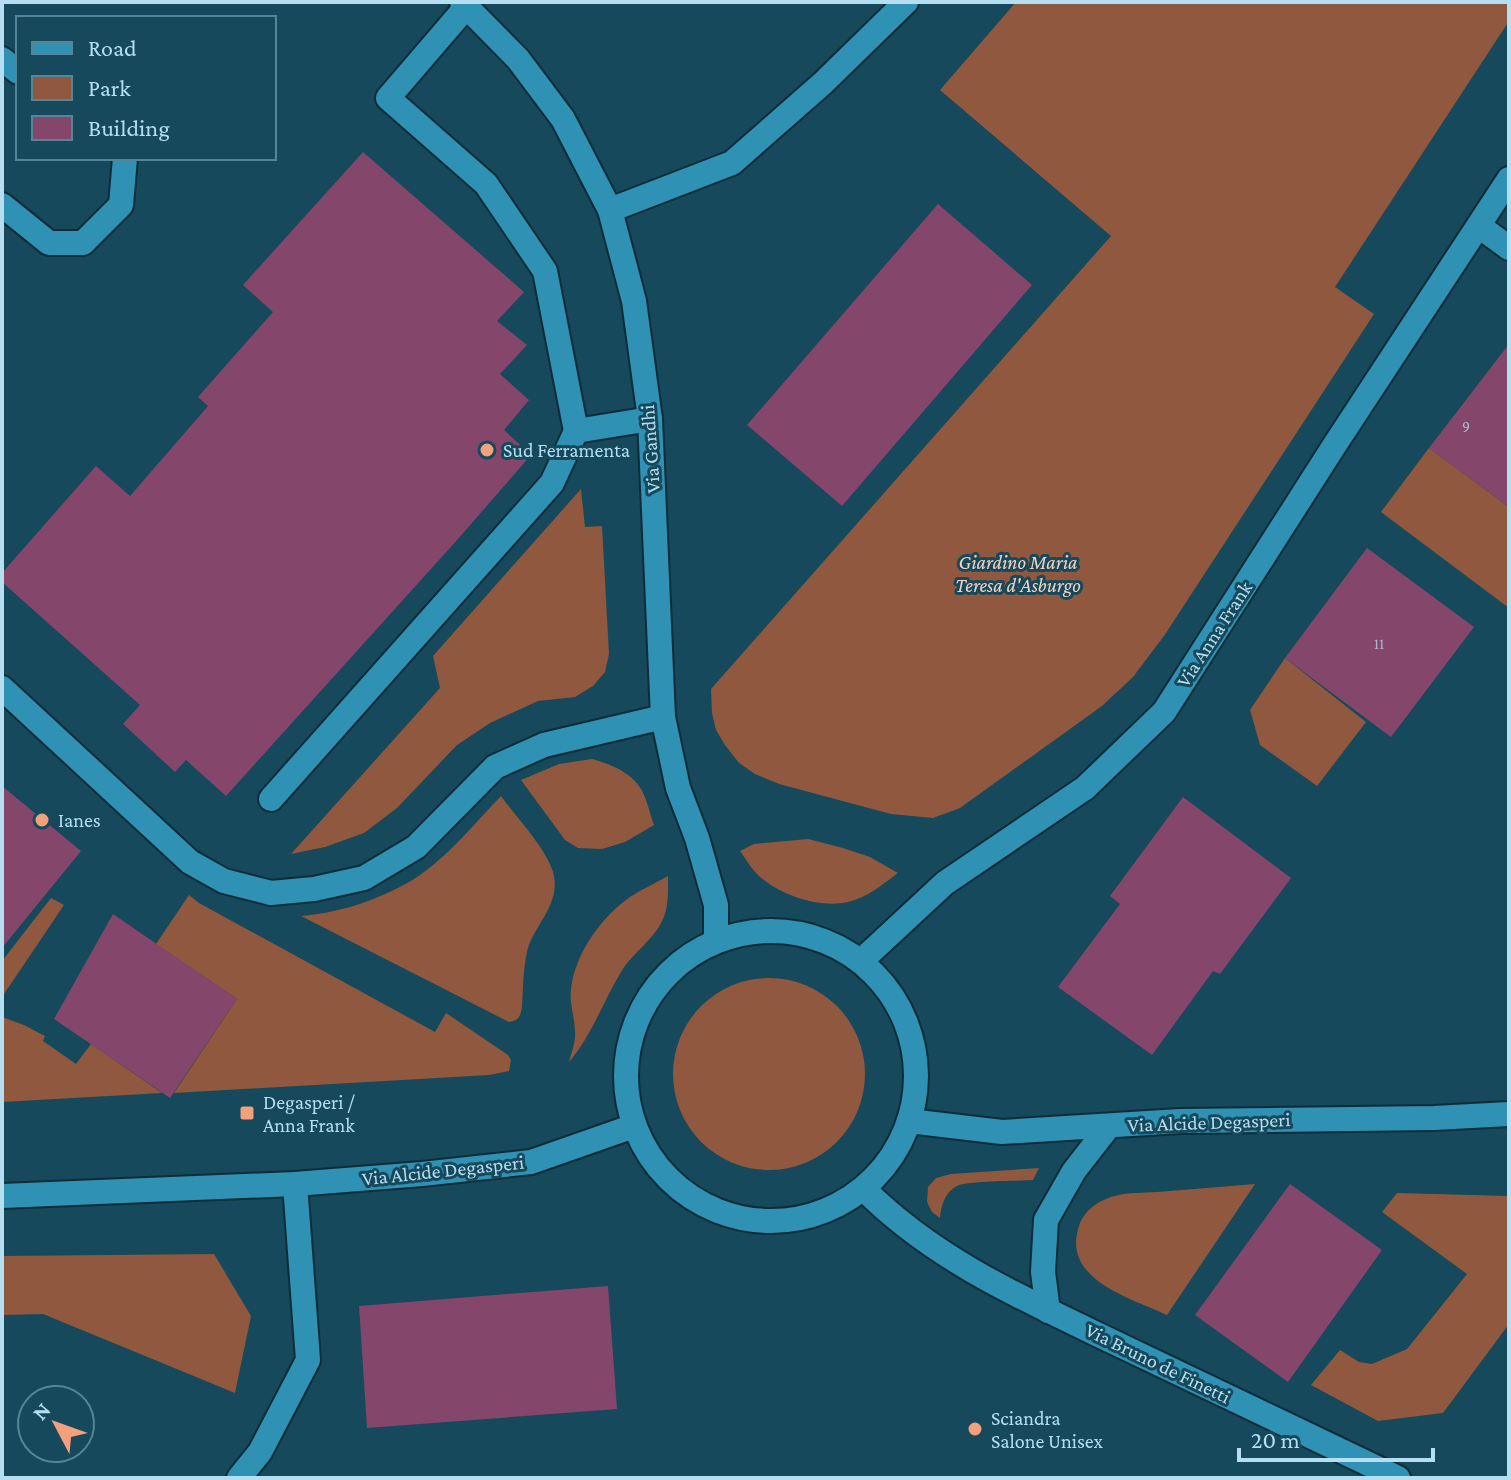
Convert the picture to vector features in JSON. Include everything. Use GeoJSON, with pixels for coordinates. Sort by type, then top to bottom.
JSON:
{"type":"FeatureCollection","features":[{"type":"Feature","properties":{"kind":"street"},"geometry":{"type":"LineString","coordinates":[[610,210],[732,163],[823,83],[906,2]]}},
{"type":"Feature","properties":{"kind":"street"},"geometry":{"type":"LineString","coordinates":[[271,799],[552,483],[576,431],[545,271],[486,184],[388,98],[464,4]]}},
{"type":"Feature","properties":{"kind":"street","name":"Via Gandhi"},"geometry":{"type":"LineString","coordinates":[[464,4],[518,59],[563,119],[610,210],[634,301],[650,419],[663,717],[678,788],[697,838],[716,905],[716,941]]}},
{"type":"Feature","properties":{"kind":"street"},"geometry":{"type":"LineString","coordinates":[[2,205],[49,243],[83,243],[121,205],[125,160]]}},
{"type":"Feature","properties":{"kind":"street","name":"Via Anna Frank"},"geometry":{"type":"LineString","coordinates":[[861,961],[945,883],[1085,788],[1164,712],[1509,179]]}},
{"type":"Feature","properties":{"kind":"street"},"geometry":{"type":"LineString","coordinates":[[1479,226],[1509,248]]}},
{"type":"Feature","properties":{"kind":"street"},"geometry":{"type":"LineString","coordinates":[[576,431],[650,419]]}},
{"type":"Feature","properties":{"kind":"street"},"geometry":{"type":"LineString","coordinates":[[2,688],[190,862],[224,881],[271,893],[314,889],[364,878],[416,847],[495,767],[544,745],[663,717]]}},
{"type":"Feature","properties":{"kind":"street"},"geometry":{"type":"LineString","coordinates":[[779,931],[822,939],[861,961],[888,988],[903,1015],[913,1043],[917,1082],[915,1102],[891,1159],[864,1189],[824,1212],[801,1218],[755,1221],[711,1209],[690,1198],[650,1157],[634,1126],[625,1086],[629,1047],[642,1008],[653,990],[681,962],[716,941],[736,935],[779,931]]}},
{"type":"Feature","properties":{"kind":"street","name":"Via Alcide Degasperi"},"geometry":{"type":"LineString","coordinates":[[909,1121],[1002,1132],[1180,1121],[1434,1118],[1509,1114]]}},
{"type":"Feature","properties":{"kind":"street","name":"Via Alcide Degasperi"},"geometry":{"type":"LineString","coordinates":[[2,1196],[295,1184],[531,1162],[634,1126]]}},
{"type":"Feature","properties":{"kind":"street"},"geometry":{"type":"LineString","coordinates":[[1048,1311],[1043,1272],[1046,1220],[1074,1171],[1109,1126]]}},
{"type":"Feature","properties":{"kind":"street"},"geometry":{"type":"LineString","coordinates":[[239,1478],[260,1452],[308,1360],[295,1184]]}},
{"type":"Feature","properties":{"kind":"street","name":"Via Bruno de Finetti"},"geometry":{"type":"LineString","coordinates":[[864,1189],[886,1212],[956,1262],[1048,1311],[1398,1478]]}},
{"type":"Feature","properties":{"kind":"green space","name":"Giardino Maria Teresa d'Asburgo"},"geometry":{"type":"Polygon","coordinates":[[[1016,2],[1509,2],[1509,21],[1335,287],[1374,314],[1164,636],[1133,677],[1102,706],[960,808],[933,818],[891,814],[779,784],[739,763],[716,730],[711,689],[1111,236],[940,90],[1016,2]]]}},
{"type":"Feature","properties":{"kind":"green space"},"geometry":{"type":"Polygon","coordinates":[[[1429,448],[1509,507],[1509,608],[1381,512],[1429,448]]]}},
{"type":"Feature","properties":{"kind":"green space"},"geometry":{"type":"Polygon","coordinates":[[[581,489],[585,527],[602,526],[609,654],[605,672],[593,686],[575,697],[538,701],[490,723],[457,745],[397,808],[364,833],[325,847],[291,854],[440,688],[433,656],[581,489]]]}},
{"type":"Feature","properties":{"kind":"green space"},"geometry":{"type":"Polygon","coordinates":[[[1285,658],[1366,722],[1317,786],[1260,745],[1250,710],[1285,658]]]}},
{"type":"Feature","properties":{"kind":"green space"},"geometry":{"type":"Polygon","coordinates":[[[592,759],[620,770],[637,783],[654,825],[625,842],[602,849],[578,848],[565,840],[521,780],[559,764],[592,759]]]}},
{"type":"Feature","properties":{"kind":"green space"},"geometry":{"type":"Polygon","coordinates":[[[501,796],[544,853],[555,884],[550,905],[527,952],[522,1008],[517,1019],[509,1022],[301,916],[360,904],[414,879],[449,851],[501,796]]]}},
{"type":"Feature","properties":{"kind":"green space"},"geometry":{"type":"Polygon","coordinates":[[[808,839],[870,857],[898,873],[855,900],[816,902],[773,886],[757,874],[740,851],[754,844],[808,839]]]}},
{"type":"Feature","properties":{"kind":"green space"},"geometry":{"type":"Polygon","coordinates":[[[668,876],[668,898],[663,919],[621,972],[591,1030],[569,1062],[575,1036],[571,989],[584,950],[591,937],[619,905],[668,876]]]}},
{"type":"Feature","properties":{"kind":"green space"},"geometry":{"type":"Polygon","coordinates":[[[189,895],[435,1032],[446,1013],[508,1055],[511,1060],[509,1071],[489,1075],[174,1093],[237,999],[156,944],[189,895]]]}},
{"type":"Feature","properties":{"kind":"green space"},"geometry":{"type":"Polygon","coordinates":[[[51,898],[64,905],[2,997],[2,961],[51,898]]]}},
{"type":"Feature","properties":{"kind":"green space"},"geometry":{"type":"Polygon","coordinates":[[[769,978],[806,986],[837,1006],[857,1037],[865,1074],[857,1111],[837,1142],[806,1162],[769,1170],[732,1162],[701,1142],[681,1111],[673,1074],[681,1037],[701,1006],[732,986],[769,978]]]}},
{"type":"Feature","properties":{"kind":"green space"},"geometry":{"type":"Polygon","coordinates":[[[2,1017],[45,1036],[43,1041],[76,1064],[91,1044],[162,1093],[2,1102],[2,1017]]]}},
{"type":"Feature","properties":{"kind":"green space"},"geometry":{"type":"Polygon","coordinates":[[[1039,1168],[1033,1180],[957,1186],[944,1200],[940,1218],[932,1212],[927,1202],[928,1187],[936,1178],[951,1174],[1039,1168]]]}},
{"type":"Feature","properties":{"kind":"green space"},"geometry":{"type":"Polygon","coordinates":[[[1255,1184],[1167,1315],[1103,1284],[1089,1273],[1080,1260],[1076,1245],[1081,1220],[1103,1200],[1131,1193],[1255,1184]]]}},
{"type":"Feature","properties":{"kind":"green space"},"geometry":{"type":"Polygon","coordinates":[[[1397,1193],[1509,1196],[1509,1324],[1443,1413],[1378,1421],[1311,1385],[1340,1350],[1359,1362],[1372,1364],[1407,1349],[1467,1274],[1382,1212],[1397,1193]]]}},
{"type":"Feature","properties":{"kind":"green space"},"geometry":{"type":"Polygon","coordinates":[[[214,1254],[251,1316],[235,1393],[43,1314],[2,1315],[2,1256],[214,1254]]]}},
{"type":"Feature","properties":{"kind":"building"},"geometry":{"type":"Polygon","coordinates":[[[363,152],[524,292],[497,321],[527,345],[500,374],[529,400],[504,430],[531,455],[226,796],[186,760],[175,772],[123,724],[140,705],[2,582],[2,573],[96,466],[130,496],[208,406],[198,397],[273,312],[243,285],[363,152]]]}},
{"type":"Feature","properties":{"kind":"building"},"geometry":{"type":"Polygon","coordinates":[[[938,204],[1032,285],[842,506],[747,425],[938,204]]]}},
{"type":"Feature","properties":{"kind":"building"},"geometry":{"type":"Polygon","coordinates":[[[1509,344],[1509,507],[1429,448],[1509,344]]]}},
{"type":"Feature","properties":{"kind":"building"},"geometry":{"type":"Polygon","coordinates":[[[1367,548],[1474,627],[1391,737],[1285,658],[1367,548]]]}},
{"type":"Feature","properties":{"kind":"building"},"geometry":{"type":"Polygon","coordinates":[[[2,786],[81,851],[2,948],[2,786]]]}},
{"type":"Feature","properties":{"kind":"building"},"geometry":{"type":"Polygon","coordinates":[[[1183,797],[1291,878],[1220,974],[1213,971],[1152,1055],[1058,987],[1120,904],[1110,896],[1183,797]]]}},
{"type":"Feature","properties":{"kind":"building"},"geometry":{"type":"Polygon","coordinates":[[[113,914],[237,999],[170,1098],[54,1019],[113,914]]]}},
{"type":"Feature","properties":{"kind":"building"},"geometry":{"type":"Polygon","coordinates":[[[1290,1184],[1382,1250],[1288,1382],[1195,1315],[1290,1184]]]}},
{"type":"Feature","properties":{"kind":"building"},"geometry":{"type":"Polygon","coordinates":[[[608,1286],[617,1409],[367,1428],[359,1306],[608,1286]]]}},
{"type":"Feature","properties":{"kind":"place","name":"Sud Ferramenta"},"geometry":{"type":"Point","coordinates":[487,450]}},
{"type":"Feature","properties":{"kind":"place","name":"Ianes"},"geometry":{"type":"Point","coordinates":[42,820]}},
{"type":"Feature","properties":{"kind":"place","name":"Degasperi / Anna Frank"},"geometry":{"type":"Point","coordinates":[247,1113]}},
{"type":"Feature","properties":{"kind":"place","name":"Sciandra Salone Unisex"},"geometry":{"type":"Point","coordinates":[975,1429]}}]}
